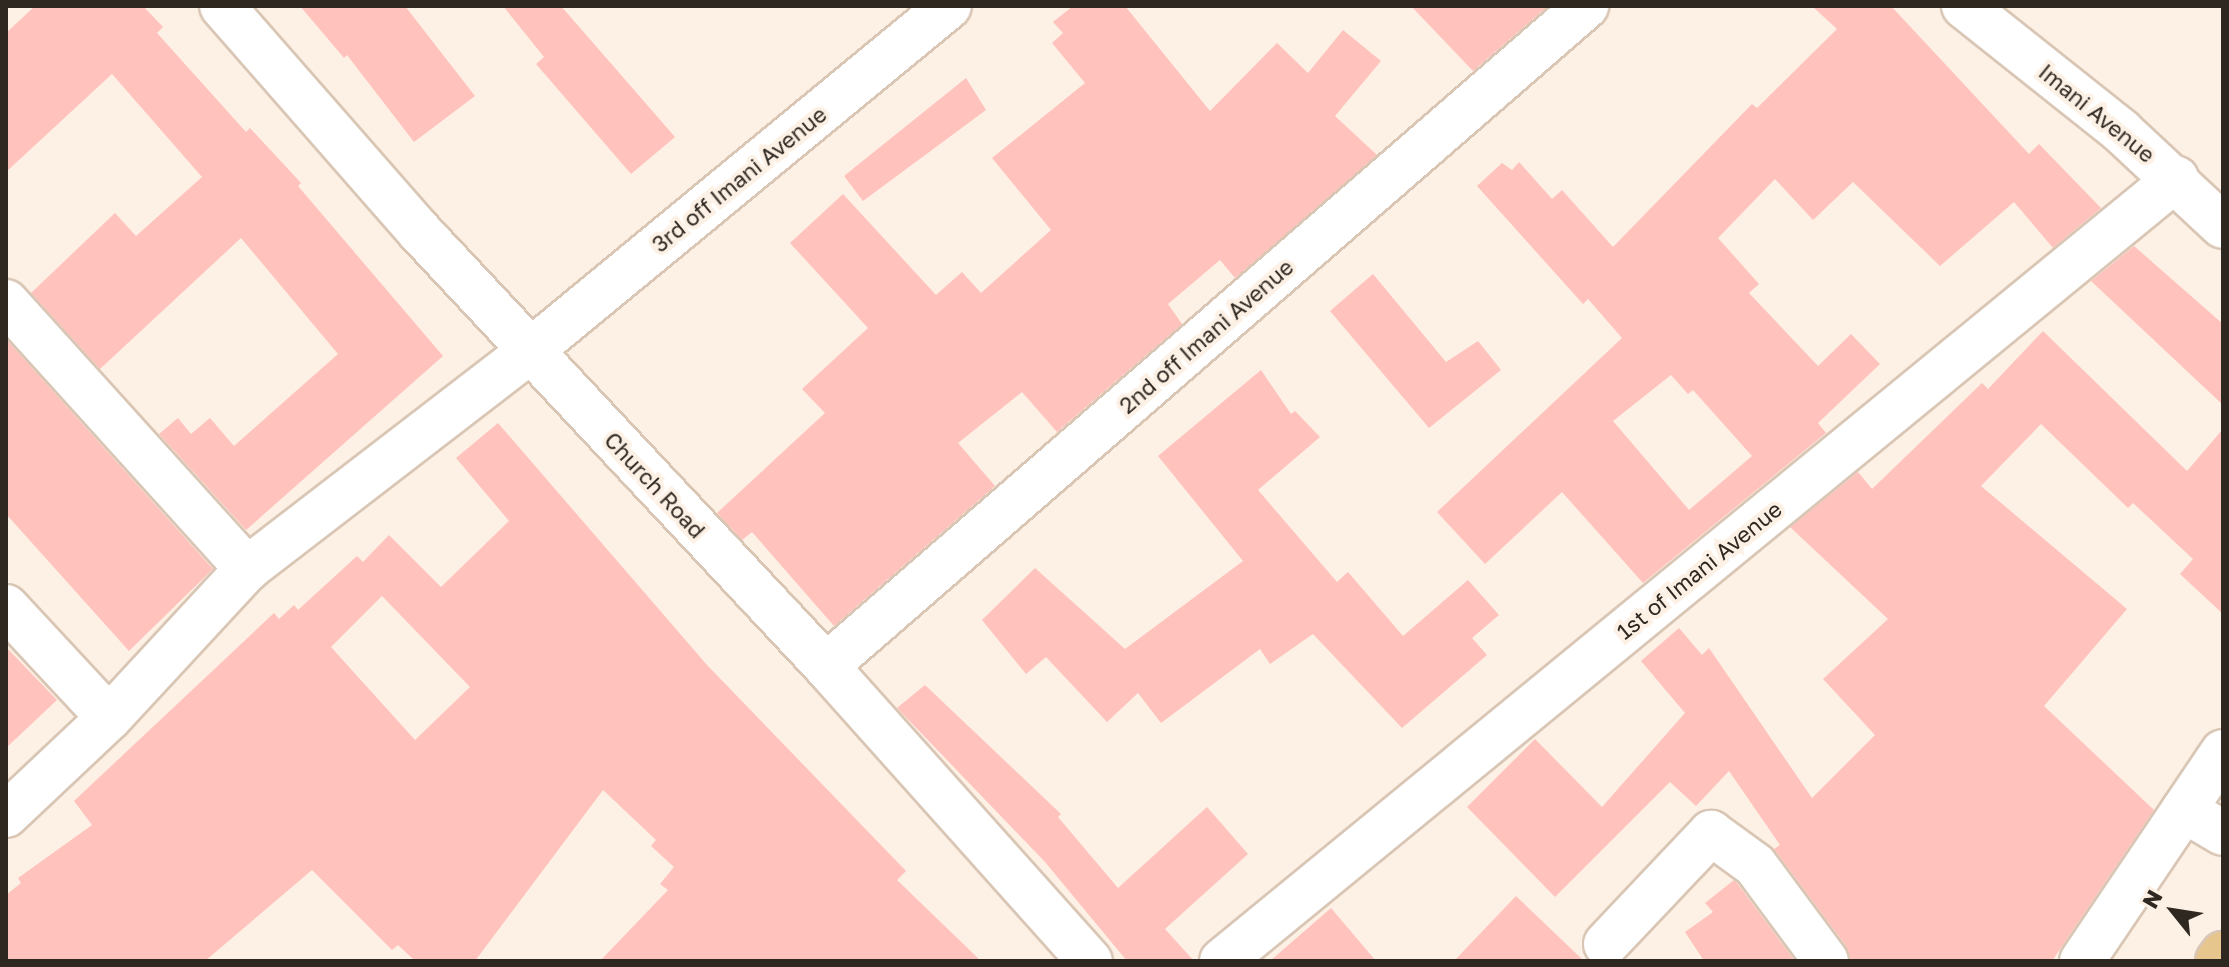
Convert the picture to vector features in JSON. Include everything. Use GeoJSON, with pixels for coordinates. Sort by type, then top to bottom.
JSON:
{"type":"FeatureCollection","features":[{"type":"Feature","properties":{"kind":"highway"},"geometry":{"type":"LineString","coordinates":[[2218,961],[2223,954]]}},
{"type":"Feature","properties":{"kind":"street","name":"Church Road"},"geometry":{"type":"LineString","coordinates":[[222,6],[529,352],[826,666],[1090,961]]}},
{"type":"Feature","properties":{"kind":"street","name":"3rd off Imani Avenue"},"geometry":{"type":"LineString","coordinates":[[6,815],[109,718],[247,569],[529,352],[949,6]]}},
{"type":"Feature","properties":{"kind":"street","name":"2nd off Imani Avenue"},"geometry":{"type":"LineString","coordinates":[[826,666],[1586,6]]}},
{"type":"Feature","properties":{"kind":"street","name":"Imani Avenue"},"geometry":{"type":"LineString","coordinates":[[1964,6],[2176,179],[2223,226]]}},
{"type":"Feature","properties":{"kind":"street","name":"1st of Imani Avenue"},"geometry":{"type":"LineString","coordinates":[[1222,961],[2176,179]]}},
{"type":"Feature","properties":{"kind":"street"},"geometry":{"type":"LineString","coordinates":[[6,302],[247,569]]}},
{"type":"Feature","properties":{"kind":"street"},"geometry":{"type":"LineString","coordinates":[[6,607],[109,718]]}},
{"type":"Feature","properties":{"kind":"street"},"geometry":{"type":"LineString","coordinates":[[2082,961],[2223,752]]}},
{"type":"Feature","properties":{"kind":"street"},"geometry":{"type":"LineString","coordinates":[[2184,810],[2223,833]]}},
{"type":"Feature","properties":{"kind":"street"},"geometry":{"type":"LineString","coordinates":[[1606,944],[1711,833],[1755,865],[1826,961]]}},
{"type":"Feature","properties":{"kind":"building"},"geometry":{"type":"Polygon","coordinates":[[[35,6],[143,6],[163,27],[157,33],[246,132],[250,128],[301,183],[298,186],[443,356],[246,530],[159,434],[178,418],[191,434],[210,418],[234,446],[338,354],[241,238],[100,369],[31,293],[115,213],[136,236],[202,177],[112,74],[6,172],[6,33],[35,6]]]}},
{"type":"Feature","properties":{"kind":"building"},"geometry":{"type":"Polygon","coordinates":[[[300,6],[405,6],[475,96],[414,142],[347,55],[344,58],[300,6]]]}},
{"type":"Feature","properties":{"kind":"building"},"geometry":{"type":"Polygon","coordinates":[[[503,6],[561,6],[675,137],[631,174],[536,64],[544,57],[503,6]]]}},
{"type":"Feature","properties":{"kind":"building"},"geometry":{"type":"Polygon","coordinates":[[[1073,6],[1125,6],[1210,111],[1277,43],[1308,73],[1343,30],[1381,61],[1335,116],[1377,155],[1235,278],[1220,260],[1168,304],[1182,324],[1057,432],[1022,392],[958,443],[995,486],[834,626],[752,532],[742,540],[717,513],[825,413],[802,389],[868,328],[790,243],[843,194],[936,295],[962,272],[981,293],[1051,230],[992,158],[1085,83],[1052,43],[1063,33],[1053,22],[1073,6]]]}},
{"type":"Feature","properties":{"kind":"building"},"geometry":{"type":"Polygon","coordinates":[[[1411,6],[1548,6],[1473,71],[1411,6]]]}},
{"type":"Feature","properties":{"kind":"building"},"geometry":{"type":"Polygon","coordinates":[[[1812,6],[1891,6],[2029,154],[2039,144],[2101,208],[2053,248],[2014,202],[1940,266],[1853,182],[1813,220],[1775,179],[1718,238],[1759,284],[1749,293],[1818,366],[1851,334],[1880,364],[1818,423],[1826,433],[1643,583],[1562,492],[1485,564],[1437,512],[1622,338],[1588,299],[1583,304],[1477,186],[1502,163],[1512,170],[1519,162],[1552,199],[1562,190],[1613,247],[1752,104],[1757,108],[1837,29],[1812,6]],[[1671,375],[1613,421],[1689,510],[1752,456],[1693,390],[1688,394],[1671,375]]]}},
{"type":"Feature","properties":{"kind":"building"},"geometry":{"type":"Polygon","coordinates":[[[966,78],[986,110],[863,201],[844,176],[966,78]]]}},
{"type":"Feature","properties":{"kind":"building"},"geometry":{"type":"Polygon","coordinates":[[[2134,246],[2223,324],[2223,405],[2091,281],[2134,246]]]}},
{"type":"Feature","properties":{"kind":"building"},"geometry":{"type":"Polygon","coordinates":[[[1373,274],[1446,362],[1478,341],[1501,370],[1429,428],[1330,311],[1373,274]]]}},
{"type":"Feature","properties":{"kind":"building"},"geometry":{"type":"Polygon","coordinates":[[[2043,331],[2187,471],[2223,429],[2223,614],[2180,574],[2193,559],[2133,503],[2128,508],[2041,424],[1981,486],[2127,609],[2044,706],[2154,810],[2052,961],[1851,961],[1846,946],[1774,849],[1780,845],[1729,771],[1696,806],[1670,782],[1555,897],[1467,807],[1535,739],[1602,807],[1685,713],[1641,661],[1679,628],[1702,655],[1709,648],[1812,798],[1875,735],[1823,679],[1888,619],[1790,527],[1858,472],[1872,489],[1982,383],[1988,389],[2043,331]]]}},
{"type":"Feature","properties":{"kind":"building"},"geometry":{"type":"Polygon","coordinates":[[[6,339],[213,569],[129,651],[6,514],[6,339]]]}},
{"type":"Feature","properties":{"kind":"building"},"geometry":{"type":"Polygon","coordinates":[[[1261,370],[1291,414],[1295,411],[1320,437],[1258,490],[1337,582],[1348,572],[1403,636],[1468,580],[1499,615],[1472,638],[1487,655],[1402,728],[1313,634],[1270,664],[1260,649],[1161,723],[1138,693],[1107,722],[1046,657],[1026,674],[982,620],[1035,568],[1125,649],[1243,561],[1158,456],[1261,370]]]}},
{"type":"Feature","properties":{"kind":"building"},"geometry":{"type":"Polygon","coordinates":[[[498,423],[707,665],[906,871],[897,880],[981,961],[600,961],[668,890],[660,884],[674,867],[651,846],[656,840],[603,790],[475,961],[415,961],[398,945],[392,950],[312,870],[205,961],[6,961],[6,895],[21,883],[18,878],[92,825],[74,801],[274,613],[279,619],[294,605],[298,610],[357,556],[363,562],[389,535],[441,587],[509,521],[456,458],[498,423]],[[382,596],[331,647],[415,740],[470,687],[382,596]]]}},
{"type":"Feature","properties":{"kind":"building"},"geometry":{"type":"Polygon","coordinates":[[[6,647],[57,700],[6,748],[6,647]]]}},
{"type":"Feature","properties":{"kind":"building"},"geometry":{"type":"Polygon","coordinates":[[[925,685],[1061,814],[1058,817],[1118,888],[1207,807],[1248,854],[1165,929],[1194,961],[1127,961],[1045,862],[897,708],[925,685]]]}},
{"type":"Feature","properties":{"kind":"building"},"geometry":{"type":"Polygon","coordinates":[[[1734,880],[1795,961],[1704,961],[1685,932],[1713,912],[1705,903],[1734,880]]]}},
{"type":"Feature","properties":{"kind":"building"},"geometry":{"type":"Polygon","coordinates":[[[1516,896],[1584,961],[1454,961],[1516,896]]]}},
{"type":"Feature","properties":{"kind":"building"},"geometry":{"type":"Polygon","coordinates":[[[1331,908],[1376,961],[1270,961],[1331,908]]]}}]}
